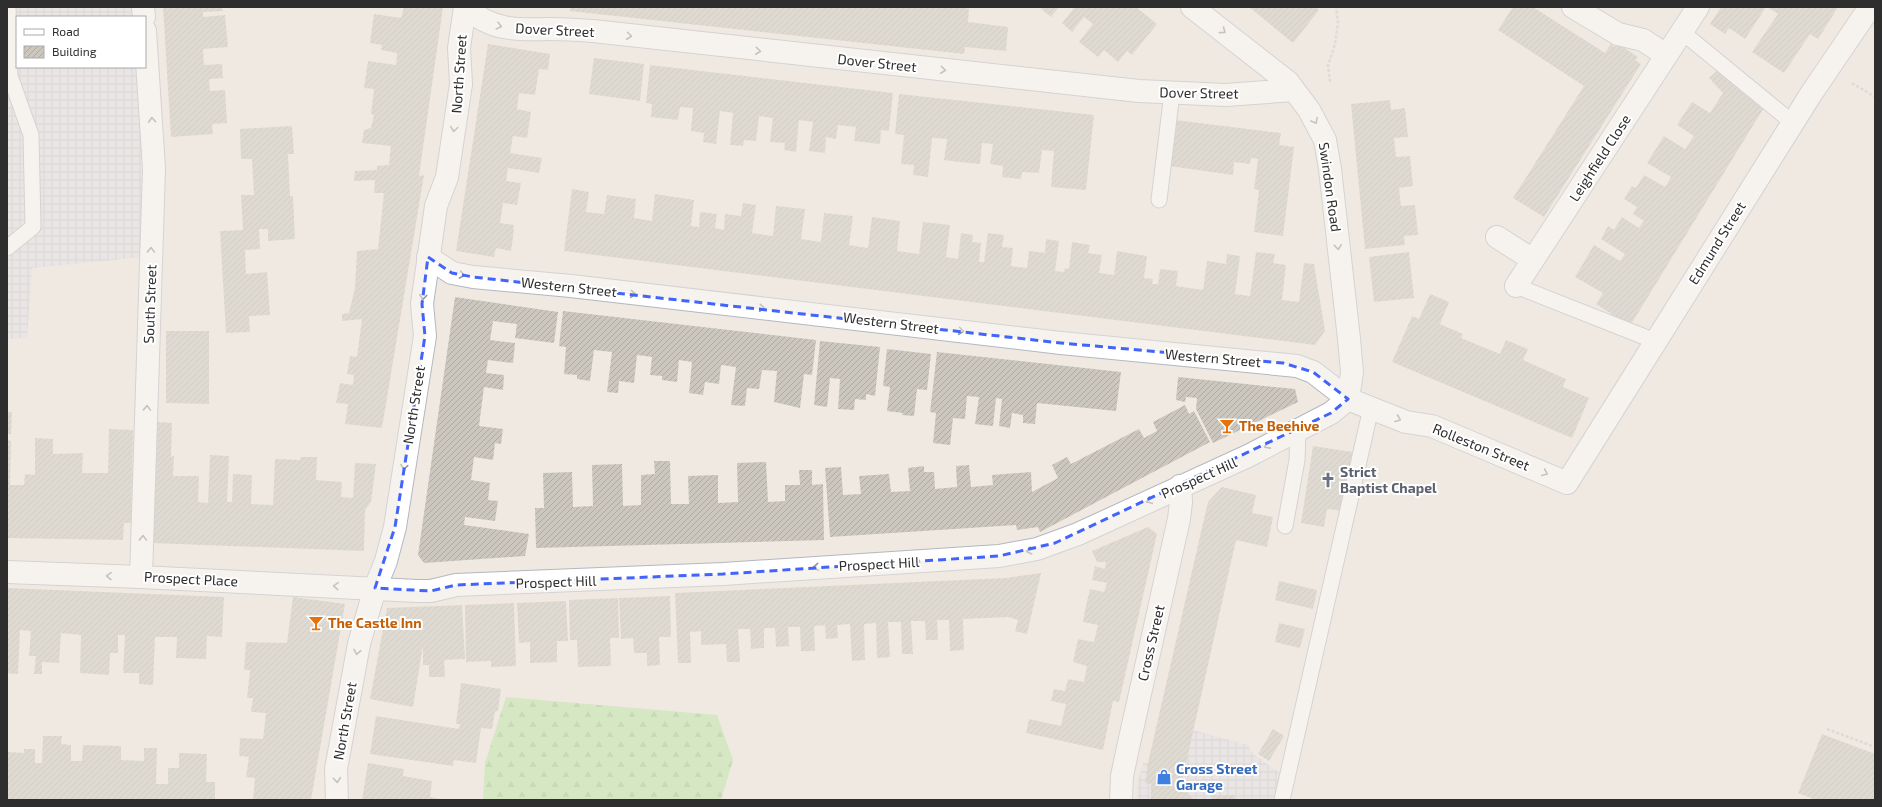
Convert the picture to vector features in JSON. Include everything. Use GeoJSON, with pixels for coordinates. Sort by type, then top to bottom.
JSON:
{"type":"FeatureCollection","features":[{"type":"Feature","properties":{"kind":"street","name":"Dover Street"},"geometry":{"type":"LineString","coordinates":[[466,7],[476,17],[486,23],[512,29],[564,29],[1139,91],[1226,95],[1294,90]]}},
{"type":"Feature","properties":{"kind":"street","name":"North Street"},"geometry":{"type":"LineString","coordinates":[[337,800],[336,769],[359,644],[375,588],[386,562],[396,519],[425,336],[422,304],[428,257],[436,206],[447,177],[461,84],[459,48],[466,7]]}},
{"type":"Feature","properties":{"kind":"street","name":"Swindon Road"},"geometry":{"type":"LineString","coordinates":[[1192,7],[1275,71],[1294,90],[1309,110],[1325,140],[1330,169],[1352,372],[1348,399]]}},
{"type":"Feature","properties":{"kind":"street"},"geometry":{"type":"LineString","coordinates":[[1573,7],[1618,34],[1643,40],[1666,55]]}},
{"type":"Feature","properties":{"kind":"street","name":"Leighfield Close"},"geometry":{"type":"LineString","coordinates":[[1516,286],[1698,7]]}},
{"type":"Feature","properties":{"kind":"street","name":"Edmund Street"},"geometry":{"type":"LineString","coordinates":[[1567,482],[1836,55],[1870,7]]}},
{"type":"Feature","properties":{"kind":"street","name":"South Street"},"geometry":{"type":"LineString","coordinates":[[141,577],[154,169],[146,46]]}},
{"type":"Feature","properties":{"kind":"street"},"geometry":{"type":"LineString","coordinates":[[1497,237],[1533,260]]}},
{"type":"Feature","properties":{"kind":"street","name":"Western Street"},"geometry":{"type":"LineString","coordinates":[[428,257],[452,273],[473,278],[578,287],[1236,361],[1283,363],[1313,372],[1348,399]]}},
{"type":"Feature","properties":{"kind":"street","name":"Rolleston Street"},"geometry":{"type":"LineString","coordinates":[[1348,399],[1406,422],[1432,426],[1567,482]]}},
{"type":"Feature","properties":{"kind":"street","name":"Prospect Hill"},"geometry":{"type":"LineString","coordinates":[[375,588],[431,591],[456,585],[724,574],[999,556],[1037,549],[1060,541],[1248,456],[1331,413],[1348,399]]}},
{"type":"Feature","properties":{"kind":"street","name":"Cross Street"},"geometry":{"type":"LineString","coordinates":[[1121,800],[1122,776],[1179,519],[1181,502],[1180,486]]}},
{"type":"Feature","properties":{"kind":"street","name":"Prospect Place"},"geometry":{"type":"LineString","coordinates":[[7,572],[375,588]]}},
{"type":"Feature","properties":{"kind":"lane"},"geometry":{"type":"LineString","coordinates":[[7,248],[33,227],[31,136],[8,76],[8,7]]}},
{"type":"Feature","properties":{"kind":"lane"},"geometry":{"type":"LineString","coordinates":[[1682,32],[1793,123]]}},
{"type":"Feature","properties":{"kind":"lane"},"geometry":{"type":"LineString","coordinates":[[1159,200],[1172,93]]}},
{"type":"Feature","properties":{"kind":"lane"},"geometry":{"type":"LineString","coordinates":[[1516,286],[1655,341]]}},
{"type":"Feature","properties":{"kind":"lane"},"geometry":{"type":"LineString","coordinates":[[1282,800],[1371,408]]}},
{"type":"Feature","properties":{"kind":"lane"},"geometry":{"type":"LineString","coordinates":[[1286,526],[1297,460],[1298,430]]}},
{"type":"Feature","properties":{"kind":"path"},"geometry":{"type":"LineString","coordinates":[[1330,82],[1328,66],[1335,44],[1338,23],[1336,7]]}},
{"type":"Feature","properties":{"kind":"path"},"geometry":{"type":"LineString","coordinates":[[1827,729],[1875,747]]}},
{"type":"Feature","properties":{"kind":"highlighted area"},"geometry":{"type":"Polygon","coordinates":[[[428,257],[452,273],[473,277],[1061,343],[1283,363],[1313,372],[1348,399],[1331,413],[1055,543],[999,556],[723,574],[456,585],[431,591],[375,588],[395,527],[425,336],[422,304],[428,257]]]}},
{"type":"Feature","properties":{"kind":"shaded area"},"geometry":{"type":"Polygon","coordinates":[[[7,7],[131,7],[132,16],[16,16],[16,68],[136,68],[140,124],[144,257],[32,268],[27,338],[7,339],[7,7]]]}},
{"type":"Feature","properties":{"kind":"shaded area"},"geometry":{"type":"Polygon","coordinates":[[[1193,730],[1248,745],[1252,753],[1281,774],[1275,800],[1137,800],[1137,786],[1143,763],[1148,763],[1193,730]]]}},
{"type":"Feature","properties":{"kind":"green space"},"geometry":{"type":"Polygon","coordinates":[[[506,697],[717,715],[733,760],[721,800],[483,800],[485,763],[506,697]]]}},
{"type":"Feature","properties":{"kind":"building"},"geometry":{"type":"Polygon","coordinates":[[[163,7],[222,7],[223,11],[203,12],[203,17],[225,15],[228,47],[203,49],[204,65],[222,64],[223,78],[209,79],[210,91],[225,90],[227,123],[212,124],[213,134],[171,137],[163,7]]]}},
{"type":"Feature","properties":{"kind":"building"},"geometry":{"type":"Polygon","coordinates":[[[404,7],[443,7],[419,176],[424,175],[382,428],[345,424],[348,404],[336,403],[340,383],[353,385],[354,375],[347,374],[350,356],[357,357],[362,319],[342,321],[342,314],[349,313],[355,288],[357,251],[378,249],[384,193],[374,193],[375,180],[354,181],[355,171],[377,170],[377,166],[389,165],[391,146],[362,143],[364,130],[371,128],[374,115],[371,114],[374,89],[364,88],[368,61],[396,65],[397,53],[381,50],[382,45],[370,43],[374,14],[401,18],[404,7]]]}},
{"type":"Feature","properties":{"kind":"building"},"geometry":{"type":"Polygon","coordinates":[[[571,7],[959,7],[969,9],[968,22],[1008,27],[1006,51],[965,47],[964,54],[570,11],[571,7]]]}},
{"type":"Feature","properties":{"kind":"building"},"geometry":{"type":"Polygon","coordinates":[[[1043,7],[1059,7],[1051,17],[1041,9],[1043,7]]]}},
{"type":"Feature","properties":{"kind":"building"},"geometry":{"type":"Polygon","coordinates":[[[1072,7],[1136,7],[1157,24],[1132,55],[1127,51],[1118,62],[1104,50],[1098,57],[1079,42],[1093,24],[1084,17],[1072,32],[1062,23],[1074,8],[1072,7]]]}},
{"type":"Feature","properties":{"kind":"building"},"geometry":{"type":"Polygon","coordinates":[[[1249,7],[1315,7],[1319,10],[1293,43],[1249,7]]]}},
{"type":"Feature","properties":{"kind":"building"},"geometry":{"type":"Polygon","coordinates":[[[1513,7],[1533,7],[1605,53],[1611,44],[1615,47],[1617,43],[1638,57],[1635,60],[1641,64],[1544,217],[1513,198],[1584,86],[1498,30],[1513,7]]]}},
{"type":"Feature","properties":{"kind":"building"},"geometry":{"type":"Polygon","coordinates":[[[1721,7],[1766,7],[1745,39],[1729,28],[1725,34],[1710,24],[1721,7]]]}},
{"type":"Feature","properties":{"kind":"building"},"geometry":{"type":"Polygon","coordinates":[[[1767,7],[1838,7],[1818,39],[1810,34],[1784,73],[1752,52],[1778,14],[1767,7]]]}},
{"type":"Feature","properties":{"kind":"building"},"geometry":{"type":"Polygon","coordinates":[[[488,44],[550,54],[548,70],[539,69],[535,95],[519,93],[517,109],[531,112],[527,138],[513,136],[510,153],[542,158],[539,173],[508,168],[506,181],[521,183],[517,205],[503,203],[500,223],[514,225],[511,251],[496,248],[494,257],[456,251],[488,44]]]}},
{"type":"Feature","properties":{"kind":"building"},"geometry":{"type":"Polygon","coordinates":[[[594,58],[644,64],[640,101],[589,94],[594,58]]]}},
{"type":"Feature","properties":{"kind":"building"},"geometry":{"type":"Polygon","coordinates":[[[650,65],[893,93],[889,131],[881,130],[880,144],[854,141],[856,127],[838,125],[836,139],[826,137],[825,153],[809,151],[813,122],[799,120],[796,152],[784,150],[785,143],[770,142],[773,118],[759,116],[756,141],[744,140],[743,146],[730,145],[733,113],[720,111],[716,144],[703,142],[704,133],[691,131],[693,108],[680,107],[678,120],[651,117],[652,104],[646,103],[650,65]]]}},
{"type":"Feature","properties":{"kind":"building"},"geometry":{"type":"Polygon","coordinates":[[[1719,69],[1765,106],[1630,326],[1596,304],[1603,293],[1575,277],[1594,245],[1620,261],[1625,254],[1601,239],[1608,226],[1614,230],[1622,217],[1639,228],[1644,221],[1633,214],[1637,207],[1624,199],[1632,186],[1636,188],[1644,175],[1665,187],[1671,177],[1647,163],[1664,136],[1685,149],[1694,136],[1677,125],[1692,102],[1710,113],[1723,93],[1709,78],[1719,69]]]}},
{"type":"Feature","properties":{"kind":"building"},"geometry":{"type":"Polygon","coordinates":[[[899,94],[1094,115],[1086,190],[1051,187],[1054,151],[1042,150],[1039,173],[1022,172],[1021,179],[1002,177],[1003,166],[990,164],[993,144],[982,143],[980,164],[960,162],[944,160],[947,139],[932,138],[928,177],[913,175],[914,165],[901,164],[904,135],[895,134],[899,94]]]}},
{"type":"Feature","properties":{"kind":"building"},"geometry":{"type":"Polygon","coordinates":[[[1390,100],[1391,110],[1405,108],[1408,137],[1394,138],[1396,157],[1410,156],[1413,186],[1399,188],[1401,206],[1415,205],[1418,235],[1404,236],[1405,245],[1365,249],[1351,104],[1390,100]]]}},
{"type":"Feature","properties":{"kind":"building"},"geometry":{"type":"Polygon","coordinates":[[[1175,120],[1281,133],[1279,145],[1294,147],[1283,236],[1254,232],[1259,190],[1254,189],[1258,159],[1251,158],[1250,164],[1234,162],[1233,175],[1169,166],[1175,120]]]}},
{"type":"Feature","properties":{"kind":"building"},"geometry":{"type":"Polygon","coordinates":[[[292,126],[294,154],[288,154],[290,196],[293,196],[295,239],[268,241],[268,229],[259,229],[260,249],[245,250],[246,274],[267,272],[270,315],[249,316],[250,332],[226,333],[220,231],[243,230],[241,195],[254,195],[252,159],[241,159],[240,129],[292,126]]]}},
{"type":"Feature","properties":{"kind":"building"},"geometry":{"type":"Polygon","coordinates":[[[572,189],[589,192],[586,212],[604,214],[607,195],[636,199],[634,218],[652,221],[655,194],[694,200],[691,226],[699,227],[700,212],[717,214],[715,228],[724,230],[725,214],[741,216],[743,203],[756,205],[752,233],[773,236],[776,206],[805,209],[801,239],[821,242],[824,213],[853,216],[849,245],[868,248],[872,217],[900,221],[897,251],[919,254],[923,222],[950,225],[946,257],[958,259],[961,233],[973,235],[972,242],[981,243],[979,262],[984,262],[988,233],[1004,235],[1002,247],[1013,248],[1011,266],[1027,268],[1029,251],[1045,253],[1046,239],[1059,241],[1055,271],[1064,272],[1065,268],[1069,269],[1072,242],[1090,245],[1088,253],[1102,255],[1099,273],[1114,275],[1117,251],[1147,256],[1144,278],[1153,279],[1152,284],[1158,284],[1160,269],[1178,271],[1176,286],[1203,290],[1207,261],[1226,264],[1227,254],[1240,256],[1235,294],[1250,296],[1256,252],[1275,254],[1273,263],[1286,265],[1282,300],[1299,302],[1304,263],[1314,264],[1325,331],[1315,345],[564,251],[572,189]]]}},
{"type":"Feature","properties":{"kind":"building"},"geometry":{"type":"Polygon","coordinates":[[[1409,252],[1414,298],[1374,302],[1369,257],[1409,252]]]}},
{"type":"Feature","properties":{"kind":"building"},"geometry":{"type":"Polygon","coordinates":[[[1430,294],[1449,302],[1440,324],[1463,334],[1461,338],[1500,354],[1506,340],[1528,349],[1523,360],[1566,379],[1563,387],[1589,398],[1572,438],[1392,362],[1412,316],[1419,319],[1430,294]]]}},
{"type":"Feature","properties":{"kind":"building"},"geometry":{"type":"Polygon","coordinates":[[[455,297],[558,312],[554,343],[515,338],[517,324],[493,321],[490,340],[515,343],[513,363],[488,360],[486,373],[504,375],[503,390],[484,387],[479,426],[503,429],[501,444],[495,443],[493,460],[474,457],[471,480],[490,483],[488,500],[498,501],[495,521],[465,517],[464,525],[529,534],[525,556],[424,563],[418,555],[455,297]]]}},
{"type":"Feature","properties":{"kind":"building"},"geometry":{"type":"Polygon","coordinates":[[[563,311],[816,340],[812,375],[804,374],[800,408],[774,402],[777,371],[762,370],[759,389],[747,388],[745,406],[731,405],[736,367],[721,365],[719,384],[705,382],[703,395],[689,393],[692,362],[679,360],[677,382],[662,380],[662,376],[650,375],[652,357],[637,355],[634,383],[619,381],[618,393],[607,392],[612,352],[594,350],[590,381],[577,379],[577,375],[564,374],[566,347],[559,346],[563,311]]]}},
{"type":"Feature","properties":{"kind":"building"},"geometry":{"type":"Polygon","coordinates":[[[166,331],[209,331],[209,404],[166,403],[166,331]]]}},
{"type":"Feature","properties":{"kind":"building"},"geometry":{"type":"Polygon","coordinates":[[[820,341],[880,347],[875,396],[866,394],[866,400],[855,399],[854,410],[838,409],[840,379],[830,378],[827,407],[814,405],[820,341]]]}},
{"type":"Feature","properties":{"kind":"building"},"geometry":{"type":"Polygon","coordinates":[[[887,349],[931,354],[927,390],[917,389],[914,416],[902,415],[903,413],[887,411],[890,387],[883,386],[887,349]]]}},
{"type":"Feature","properties":{"kind":"building"},"geometry":{"type":"Polygon","coordinates":[[[937,352],[1121,372],[1116,411],[1037,403],[1035,424],[1023,423],[1023,415],[1012,413],[1010,428],[999,426],[1002,399],[996,398],[993,426],[975,424],[979,397],[967,396],[965,419],[953,418],[950,445],[933,443],[936,413],[930,412],[937,352]]]}},
{"type":"Feature","properties":{"kind":"building","name":"The Beehive"},"geometry":{"type":"Polygon","coordinates":[[[1178,377],[1295,389],[1298,402],[1213,443],[1196,409],[1197,398],[1186,397],[1185,402],[1176,400],[1178,377]]]}},
{"type":"Feature","properties":{"kind":"building"},"geometry":{"type":"Polygon","coordinates":[[[1185,405],[1189,414],[1194,411],[1210,442],[1040,532],[1038,527],[1017,530],[1016,525],[830,537],[825,468],[841,467],[843,495],[861,494],[859,476],[889,474],[891,492],[910,491],[908,468],[924,466],[924,472],[934,472],[935,489],[957,487],[956,466],[969,465],[971,487],[993,485],[992,475],[1031,472],[1032,492],[1058,478],[1052,465],[1067,457],[1071,464],[1139,429],[1144,438],[1157,431],[1153,422],[1185,405]]]}},
{"type":"Feature","properties":{"kind":"building"},"geometry":{"type":"Polygon","coordinates":[[[7,412],[12,412],[11,434],[7,434],[7,412]]]}},
{"type":"Feature","properties":{"kind":"building"},"geometry":{"type":"Polygon","coordinates":[[[157,422],[172,423],[171,457],[174,456],[173,476],[199,476],[198,502],[208,503],[210,455],[229,456],[227,502],[232,502],[233,474],[252,475],[251,504],[273,505],[275,459],[300,460],[301,457],[317,457],[316,480],[342,482],[341,497],[353,498],[355,463],[376,464],[371,502],[365,510],[364,551],[152,543],[157,422]]]}},
{"type":"Feature","properties":{"kind":"building"},"geometry":{"type":"Polygon","coordinates":[[[109,429],[133,430],[131,523],[124,523],[123,540],[7,538],[7,440],[11,441],[10,485],[24,485],[25,474],[35,475],[35,438],[53,439],[53,454],[83,453],[82,473],[108,473],[109,429]]]}},
{"type":"Feature","properties":{"kind":"building","name":"Strict Baptist Chapel"},"geometry":{"type":"Polygon","coordinates":[[[1313,446],[1353,452],[1344,511],[1327,509],[1324,527],[1301,523],[1313,446]]]}},
{"type":"Feature","properties":{"kind":"building"},"geometry":{"type":"Polygon","coordinates":[[[654,461],[670,461],[671,504],[689,504],[688,476],[718,475],[718,503],[738,502],[737,463],[766,462],[768,502],[785,501],[785,485],[800,485],[799,470],[812,470],[812,485],[823,484],[824,540],[536,548],[535,508],[544,508],[543,473],[572,472],[573,507],[593,506],[592,465],[622,464],[623,506],[641,505],[641,475],[655,474],[654,461]]]}},
{"type":"Feature","properties":{"kind":"building"},"geometry":{"type":"Polygon","coordinates":[[[1222,487],[1256,495],[1252,513],[1273,517],[1267,547],[1236,540],[1180,790],[1186,792],[1195,800],[1151,800],[1151,784],[1145,783],[1148,763],[1208,502],[1222,487]]]}},
{"type":"Feature","properties":{"kind":"building"},"geometry":{"type":"Polygon","coordinates":[[[1148,527],[1157,534],[1119,702],[1113,701],[1103,750],[1026,733],[1029,719],[1061,726],[1066,704],[1051,701],[1054,689],[1065,691],[1068,679],[1084,682],[1087,666],[1073,662],[1078,639],[1094,642],[1098,625],[1083,622],[1085,610],[1090,589],[1104,592],[1107,583],[1092,580],[1095,566],[1105,569],[1106,562],[1097,562],[1092,551],[1148,527]]]}},
{"type":"Feature","properties":{"kind":"building"},"geometry":{"type":"Polygon","coordinates":[[[1041,573],[1027,634],[1015,631],[1018,620],[1008,617],[963,619],[964,650],[950,651],[949,620],[937,620],[938,640],[926,640],[925,621],[911,621],[913,654],[902,654],[901,622],[888,622],[890,657],[877,658],[876,623],[864,624],[865,660],[852,661],[850,624],[837,625],[838,638],[826,639],[825,625],[814,626],[815,651],[801,651],[800,627],[788,627],[789,646],[776,647],[775,628],[764,628],[764,648],[751,649],[750,629],[738,629],[740,662],[727,662],[726,644],[701,645],[701,631],[690,632],[691,663],[678,663],[675,593],[1006,578],[1041,573]]]}},
{"type":"Feature","properties":{"kind":"building"},"geometry":{"type":"Polygon","coordinates":[[[1279,581],[1317,590],[1313,609],[1275,600],[1279,581]]]}},
{"type":"Feature","properties":{"kind":"building"},"geometry":{"type":"Polygon","coordinates":[[[7,588],[224,597],[222,637],[207,636],[206,659],[176,658],[177,637],[155,637],[153,685],[139,684],[139,673],[123,673],[125,635],[118,635],[118,653],[110,653],[109,675],[80,673],[81,635],[61,633],[59,663],[42,662],[42,674],[34,674],[36,656],[29,656],[31,631],[20,630],[18,674],[7,673],[7,588]]]}},
{"type":"Feature","properties":{"kind":"building"},"geometry":{"type":"Polygon","coordinates":[[[670,596],[671,637],[659,637],[660,665],[647,666],[647,653],[634,653],[633,638],[621,639],[619,598],[670,596]]]}},
{"type":"Feature","properties":{"kind":"building"},"geometry":{"type":"Polygon","coordinates":[[[293,597],[345,604],[311,800],[253,800],[255,778],[246,777],[249,757],[239,756],[240,738],[263,739],[266,713],[251,712],[253,698],[247,698],[250,670],[244,670],[246,642],[287,643],[293,597]]]}},
{"type":"Feature","properties":{"kind":"building"},"geometry":{"type":"Polygon","coordinates":[[[618,598],[619,638],[610,638],[611,666],[578,667],[577,640],[570,640],[569,600],[618,598]]]}},
{"type":"Feature","properties":{"kind":"building"},"geometry":{"type":"Polygon","coordinates":[[[566,601],[568,641],[557,641],[557,662],[530,663],[530,642],[519,643],[517,603],[566,601]]]}},
{"type":"Feature","properties":{"kind":"building"},"geometry":{"type":"Polygon","coordinates":[[[514,603],[516,666],[491,667],[491,661],[466,662],[465,605],[514,603]]]}},
{"type":"Feature","properties":{"kind":"building"},"geometry":{"type":"Polygon","coordinates":[[[462,605],[465,659],[444,660],[445,677],[429,677],[429,665],[423,665],[423,645],[413,707],[370,699],[387,608],[462,605]]]}},
{"type":"Feature","properties":{"kind":"building"},"geometry":{"type":"Polygon","coordinates":[[[1279,623],[1305,629],[1300,648],[1275,642],[1279,623]]]}},
{"type":"Feature","properties":{"kind":"building"},"geometry":{"type":"Polygon","coordinates":[[[461,683],[501,689],[498,711],[495,711],[492,729],[481,728],[476,763],[454,760],[453,766],[370,754],[376,716],[459,729],[460,724],[456,724],[461,683]]]}},
{"type":"Feature","properties":{"kind":"building"},"geometry":{"type":"Polygon","coordinates":[[[1273,729],[1284,736],[1269,761],[1258,754],[1273,729]]]}},
{"type":"Feature","properties":{"kind":"building"},"geometry":{"type":"Polygon","coordinates":[[[1822,734],[1875,754],[1875,800],[1816,800],[1798,793],[1822,734]]]}},
{"type":"Feature","properties":{"kind":"building"},"geometry":{"type":"Polygon","coordinates":[[[43,736],[62,736],[61,744],[71,745],[71,761],[82,761],[83,745],[121,746],[121,760],[144,761],[144,748],[157,748],[156,784],[168,784],[168,768],[179,768],[179,753],[207,754],[206,782],[215,782],[215,800],[7,800],[8,752],[24,753],[24,749],[35,749],[35,763],[42,763],[43,736]]]}},
{"type":"Feature","properties":{"kind":"building"},"geometry":{"type":"Polygon","coordinates":[[[368,763],[404,769],[403,776],[432,781],[430,797],[445,800],[362,800],[368,763]]]}},
{"type":"Feature","properties":{"kind":"building"},"geometry":{"type":"Polygon","coordinates":[[[1213,795],[1235,795],[1235,800],[1213,800],[1213,795]]]}},
{"type":"Feature","properties":{"kind":"place","name":"The Beehive"},"geometry":{"type":"Point","coordinates":[1227,426]}},
{"type":"Feature","properties":{"kind":"place","name":"Strict Baptist Chapel"},"geometry":{"type":"Point","coordinates":[1328,480]}},
{"type":"Feature","properties":{"kind":"place","name":"The Castle Inn"},"geometry":{"type":"Point","coordinates":[316,623]}},
{"type":"Feature","properties":{"kind":"place","name":"Cross Street Garage"},"geometry":{"type":"Point","coordinates":[1164,777]}}]}
